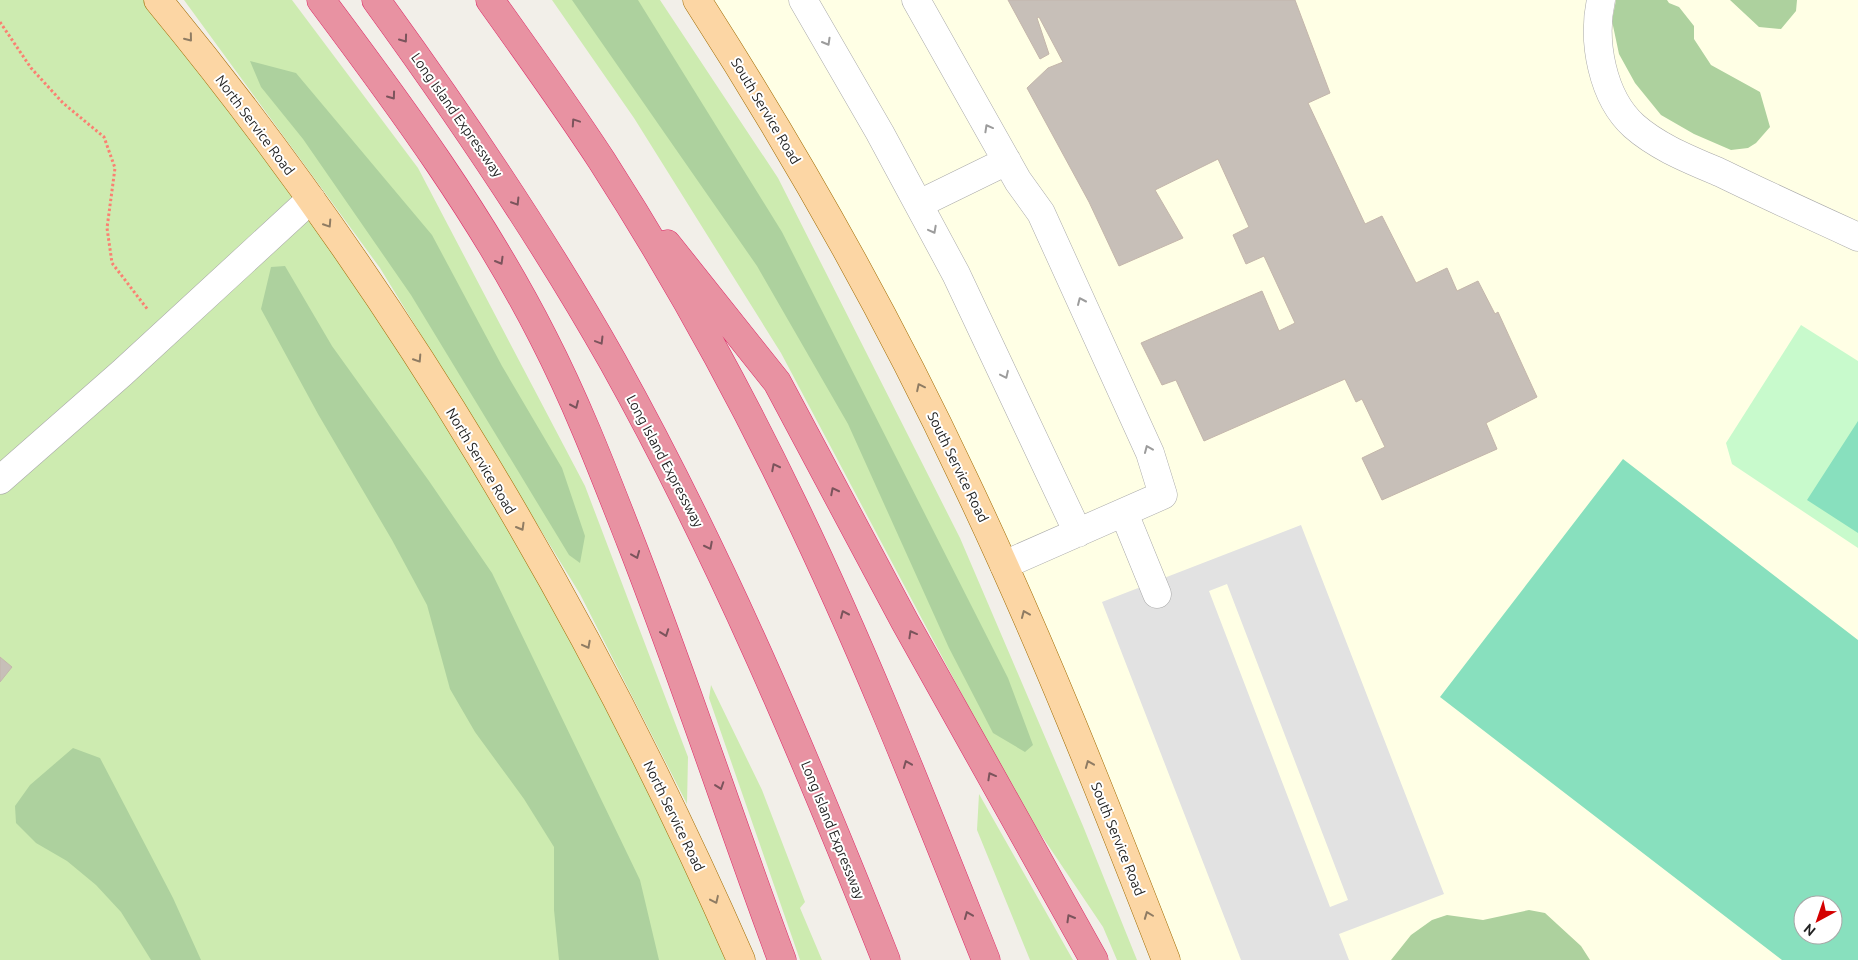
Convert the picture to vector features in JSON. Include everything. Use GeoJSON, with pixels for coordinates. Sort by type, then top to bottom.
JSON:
{"type":"FeatureCollection","features":[{"type":"Feature","properties":{"kind":"highway"},"geometry":{"type":"LineString","coordinates":[[321,0],[398,104],[460,195],[519,295],[562,375],[609,483],[649,587],[782,960]]}},
{"type":"Feature","properties":{"kind":"highway","name":"Long Island Expressway"},"geometry":{"type":"LineString","coordinates":[[376,0],[492,164],[612,361],[665,458],[718,565],[769,675],[886,960]]}},
{"type":"Feature","properties":{"kind":"highway"},"geometry":{"type":"LineString","coordinates":[[490,0],[602,162],[697,322],[742,404],[793,503],[888,714],[986,960]]}},
{"type":"Feature","properties":{"kind":"highway"},"geometry":{"type":"LineString","coordinates":[[602,162],[778,382],[905,622],[1094,960]]}},
{"type":"Feature","properties":{"kind":"main road","name":"North Service Road"},"geometry":{"type":"LineString","coordinates":[[158,0],[258,127],[311,199],[448,405],[560,594],[670,805],[741,960]]}},
{"type":"Feature","properties":{"kind":"main road","name":"South Service Road"},"geometry":{"type":"LineString","coordinates":[[697,0],[746,77],[860,273],[913,374],[1004,565],[1068,713],[1166,960]]}},
{"type":"Feature","properties":{"kind":"lane"},"geometry":{"type":"LineString","coordinates":[[803,0],[919,204],[979,320],[1078,532]]}},
{"type":"Feature","properties":{"kind":"lane"},"geometry":{"type":"LineString","coordinates":[[916,0],[1007,161],[1041,213],[1158,473],[1163,495],[1004,565]]}},
{"type":"Feature","properties":{"kind":"lane"},"geometry":{"type":"LineString","coordinates":[[1602,0],[1596,30],[1600,53],[1612,95],[1621,111],[1634,126],[1669,149],[1858,237]]}},
{"type":"Feature","properties":{"kind":"lane"},"geometry":{"type":"LineString","coordinates":[[919,204],[1007,161]]}},
{"type":"Feature","properties":{"kind":"lane"},"geometry":{"type":"LineString","coordinates":[[0,480],[165,333],[311,199]]}},
{"type":"Feature","properties":{"kind":"lane"},"geometry":{"type":"LineString","coordinates":[[1124,513],[1157,594]]}},
{"type":"Feature","properties":{"kind":"path"},"geometry":{"type":"LineString","coordinates":[[0,22],[31,68],[63,103],[104,137],[115,168],[107,228],[112,263],[165,333]]}},
{"type":"Feature","properties":{"kind":"shaded area"},"geometry":{"type":"Polygon","coordinates":[[[701,0],[1858,0],[1858,960],[1170,960],[1032,615],[701,0]]]}},
{"type":"Feature","properties":{"kind":"shaded area"},"geometry":{"type":"Polygon","coordinates":[[[1301,525],[1444,894],[1339,934],[1349,960],[1241,960],[1102,602],[1301,525]],[[1227,584],[1209,591],[1330,907],[1348,900],[1227,584]]]}},
{"type":"Feature","properties":{"kind":"green space"},"geometry":{"type":"Polygon","coordinates":[[[0,0],[158,0],[448,405],[741,960],[0,960],[0,0]]]}},
{"type":"Feature","properties":{"kind":"green space"},"geometry":{"type":"Polygon","coordinates":[[[184,0],[292,0],[418,168],[585,486],[688,757],[687,804],[580,594],[380,268],[184,0]]]}},
{"type":"Feature","properties":{"kind":"green space"},"geometry":{"type":"Polygon","coordinates":[[[552,0],[660,0],[778,178],[960,538],[1083,826],[1137,960],[1117,960],[1103,927],[1019,802],[781,353],[634,118],[552,0]]]}},
{"type":"Feature","properties":{"kind":"green space"},"geometry":{"type":"Polygon","coordinates":[[[572,0],[638,0],[782,232],[1008,678],[1033,745],[1025,752],[993,733],[949,648],[848,424],[757,266],[572,0]]]}},
{"type":"Feature","properties":{"kind":"green space"},"geometry":{"type":"Polygon","coordinates":[[[1616,0],[1667,0],[1669,3],[1679,7],[1694,26],[1694,39],[1711,65],[1760,92],[1770,127],[1756,143],[1748,148],[1731,150],[1694,134],[1661,115],[1635,83],[1619,54],[1612,21],[1616,0]]]}},
{"type":"Feature","properties":{"kind":"green space"},"geometry":{"type":"Polygon","coordinates":[[[1730,0],[1797,0],[1796,11],[1781,29],[1759,27],[1730,0]]]}},
{"type":"Feature","properties":{"kind":"green space"},"geometry":{"type":"Polygon","coordinates":[[[250,61],[296,73],[432,235],[502,366],[562,468],[585,536],[580,563],[569,555],[411,295],[303,139],[261,87],[250,61]]]}},
{"type":"Feature","properties":{"kind":"green space"},"geometry":{"type":"Polygon","coordinates":[[[285,266],[332,346],[429,481],[492,573],[640,880],[659,960],[559,960],[554,910],[554,847],[524,799],[475,732],[450,689],[427,605],[392,540],[318,414],[261,309],[271,267],[285,266]]]}},
{"type":"Feature","properties":{"kind":"green space"},"geometry":{"type":"Polygon","coordinates":[[[1801,325],[1858,361],[1858,548],[1732,464],[1726,443],[1801,325]]]}},
{"type":"Feature","properties":{"kind":"green space"},"geometry":{"type":"Polygon","coordinates":[[[1858,421],[1858,533],[1807,500],[1858,421]]]}},
{"type":"Feature","properties":{"kind":"green space"},"geometry":{"type":"Polygon","coordinates":[[[1623,459],[1858,640],[1858,960],[1782,960],[1440,697],[1623,459]]]}},
{"type":"Feature","properties":{"kind":"green space"},"geometry":{"type":"Polygon","coordinates":[[[711,685],[762,790],[805,902],[800,908],[822,960],[800,960],[709,698],[711,685]]]}},
{"type":"Feature","properties":{"kind":"green space"},"geometry":{"type":"Polygon","coordinates":[[[73,748],[100,758],[173,898],[201,960],[151,960],[121,912],[96,885],[67,861],[36,843],[16,823],[15,806],[30,785],[73,748]]]}},
{"type":"Feature","properties":{"kind":"green space"},"geometry":{"type":"Polygon","coordinates":[[[979,794],[1073,960],[1030,960],[977,830],[979,794]]]}},
{"type":"Feature","properties":{"kind":"green space"},"geometry":{"type":"Polygon","coordinates":[[[1529,910],[1545,913],[1581,946],[1590,960],[1391,960],[1411,935],[1432,920],[1447,915],[1483,920],[1529,910]]]}},
{"type":"Feature","properties":{"kind":"building"},"geometry":{"type":"Polygon","coordinates":[[[1008,0],[1295,0],[1330,93],[1308,103],[1365,224],[1382,216],[1416,283],[1447,268],[1457,291],[1478,281],[1495,314],[1498,312],[1537,397],[1486,423],[1497,449],[1382,500],[1362,458],[1385,447],[1362,399],[1356,402],[1345,379],[1204,441],[1176,380],[1162,385],[1141,343],[1262,291],[1279,331],[1295,323],[1264,256],[1246,264],[1233,235],[1249,227],[1218,159],[1155,190],[1183,238],[1119,266],[1089,202],[1027,88],[1048,68],[1063,62],[1039,17],[1037,18],[1049,54],[1040,59],[1008,0]]]}},
{"type":"Feature","properties":{"kind":"building"},"geometry":{"type":"Polygon","coordinates":[[[0,657],[12,667],[0,682],[0,657]]]}}]}
